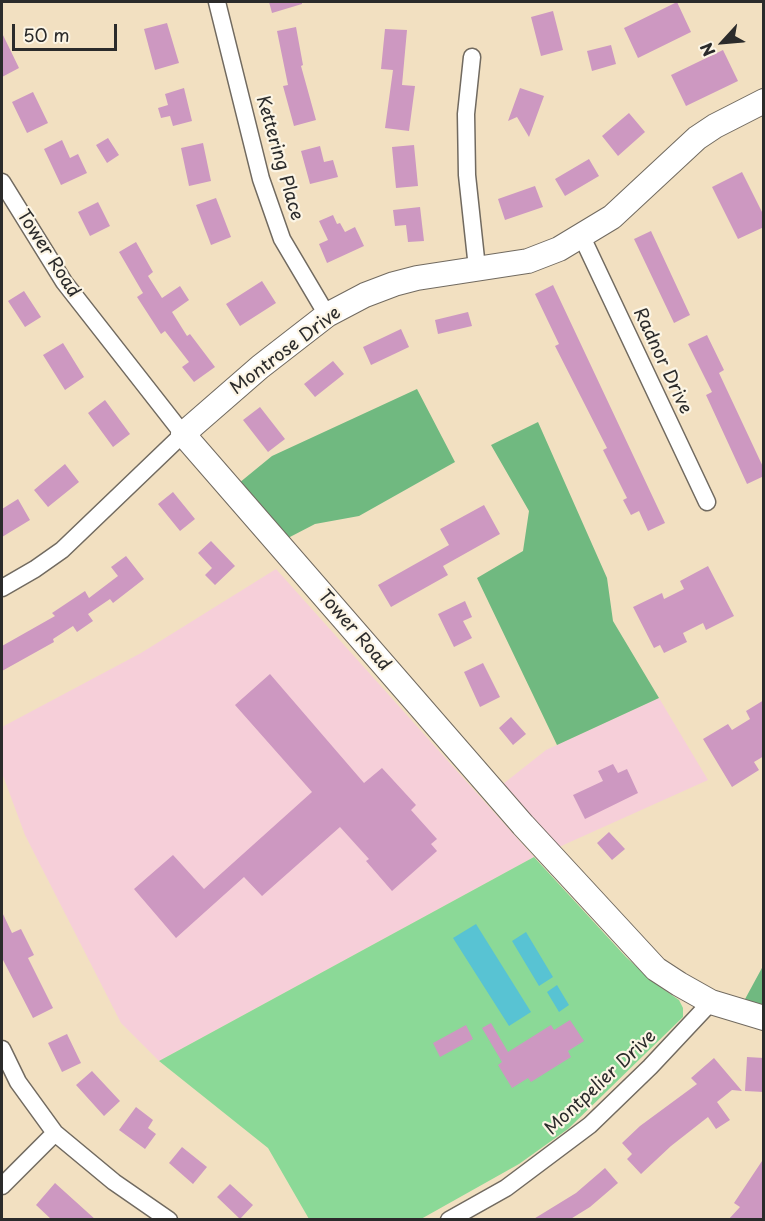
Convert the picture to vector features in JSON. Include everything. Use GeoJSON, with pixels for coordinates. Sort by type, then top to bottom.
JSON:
{"type":"FeatureCollection","features":[{"type":"Feature","properties":{"kind":"street","name":"Kettering Place"},"geometry":{"type":"LineString","coordinates":[[217,2],[261,179],[282,239],[327,315]]}},
{"type":"Feature","properties":{"kind":"street"},"geometry":{"type":"LineString","coordinates":[[472,57],[466,114],[467,174],[477,268]]}},
{"type":"Feature","properties":{"kind":"street","name":"Montrose Drive"},"geometry":{"type":"LineString","coordinates":[[2,588],[62,550],[183,434],[260,367],[327,315],[365,294],[394,284],[528,261],[559,249],[612,217],[697,138],[715,126],[764,101]]}},
{"type":"Feature","properties":{"kind":"street","name":"Tower Road"},"geometry":{"type":"LineString","coordinates":[[2,182],[64,282],[183,434],[518,820],[656,969],[711,1002],[764,1018]]}},
{"type":"Feature","properties":{"kind":"street","name":"Radnor Drive"},"geometry":{"type":"LineString","coordinates":[[582,237],[706,502]]}},
{"type":"Feature","properties":{"kind":"street","name":"Montpelier Drive"},"geometry":{"type":"LineString","coordinates":[[448,1220],[506,1188],[590,1125],[650,1067],[711,1002]]}},
{"type":"Feature","properties":{"kind":"street"},"geometry":{"type":"LineString","coordinates":[[2,1049],[18,1082],[55,1133],[114,1182],[169,1220]]}},
{"type":"Feature","properties":{"kind":"street"},"geometry":{"type":"LineString","coordinates":[[2,1186],[55,1133]]}},
{"type":"Feature","properties":{"kind":"shaded area"},"geometry":{"type":"Polygon","coordinates":[[[276,569],[534,857],[159,1061],[121,1023],[25,835],[2,773],[2,727],[141,653],[276,569]]]}},
{"type":"Feature","properties":{"kind":"shaded area"},"geometry":{"type":"Polygon","coordinates":[[[659,698],[708,780],[559,847],[503,784],[546,750],[659,698]]]}},
{"type":"Feature","properties":{"kind":"green space"},"geometry":{"type":"Polygon","coordinates":[[[417,389],[455,462],[359,516],[315,524],[288,538],[239,483],[272,456],[417,389]]]}},
{"type":"Feature","properties":{"kind":"green space"},"geometry":{"type":"Polygon","coordinates":[[[538,422],[607,578],[613,621],[659,698],[557,745],[477,578],[523,551],[529,511],[491,445],[538,422]]]}},
{"type":"Feature","properties":{"kind":"green space"},"geometry":{"type":"Polygon","coordinates":[[[534,857],[626,957],[653,982],[679,1000],[683,1008],[683,1017],[568,1129],[519,1164],[421,1219],[309,1219],[268,1148],[159,1061],[534,857]]]}},
{"type":"Feature","properties":{"kind":"green space"},"geometry":{"type":"Polygon","coordinates":[[[763,966],[763,1007],[744,1001],[763,966]]]}},
{"type":"Feature","properties":{"kind":"water"},"geometry":{"type":"Polygon","coordinates":[[[476,924],[531,1012],[509,1026],[453,938],[476,924]]]}},
{"type":"Feature","properties":{"kind":"water"},"geometry":{"type":"Polygon","coordinates":[[[526,932],[553,977],[539,986],[512,941],[526,932]]]}},
{"type":"Feature","properties":{"kind":"water"},"geometry":{"type":"Polygon","coordinates":[[[557,985],[569,1005],[559,1012],[547,992],[557,985]]]}},
{"type":"Feature","properties":{"kind":"building"},"geometry":{"type":"Polygon","coordinates":[[[269,2],[302,2],[302,4],[272,13],[269,2]]]}},
{"type":"Feature","properties":{"kind":"building"},"geometry":{"type":"Polygon","coordinates":[[[677,2],[691,32],[638,58],[624,28],[677,2]]]}},
{"type":"Feature","properties":{"kind":"building"},"geometry":{"type":"Polygon","coordinates":[[[553,11],[563,50],[541,56],[531,17],[553,11]]]}},
{"type":"Feature","properties":{"kind":"building"},"geometry":{"type":"Polygon","coordinates":[[[167,23],[179,63],[155,70],[144,29],[167,23]]]}},
{"type":"Feature","properties":{"kind":"building"},"geometry":{"type":"Polygon","coordinates":[[[296,27],[303,65],[301,66],[316,120],[294,126],[283,86],[288,85],[277,31],[296,27]]]}},
{"type":"Feature","properties":{"kind":"building"},"geometry":{"type":"Polygon","coordinates":[[[385,29],[407,30],[402,85],[415,86],[409,131],[385,128],[393,70],[381,69],[385,29]]]}},
{"type":"Feature","properties":{"kind":"building"},"geometry":{"type":"Polygon","coordinates":[[[2,33],[19,68],[2,77],[2,33]]]}},
{"type":"Feature","properties":{"kind":"building"},"geometry":{"type":"Polygon","coordinates":[[[611,45],[616,64],[592,71],[587,51],[611,45]]]}},
{"type":"Feature","properties":{"kind":"building"},"geometry":{"type":"Polygon","coordinates":[[[723,50],[738,81],[686,106],[671,75],[723,50]]]}},
{"type":"Feature","properties":{"kind":"building"},"geometry":{"type":"Polygon","coordinates":[[[184,88],[192,121],[173,126],[170,116],[161,118],[158,108],[168,105],[165,94],[184,88]]]}},
{"type":"Feature","properties":{"kind":"building"},"geometry":{"type":"Polygon","coordinates":[[[520,88],[544,96],[529,137],[517,117],[508,121],[520,88]]]}},
{"type":"Feature","properties":{"kind":"building"},"geometry":{"type":"Polygon","coordinates":[[[33,92],[48,123],[27,133],[12,102],[33,92]]]}},
{"type":"Feature","properties":{"kind":"building"},"geometry":{"type":"Polygon","coordinates":[[[629,113],[645,132],[618,156],[602,136],[629,113]]]}},
{"type":"Feature","properties":{"kind":"building"},"geometry":{"type":"Polygon","coordinates":[[[108,138],[119,155],[107,163],[96,145],[108,138]]]}},
{"type":"Feature","properties":{"kind":"building"},"geometry":{"type":"Polygon","coordinates":[[[62,140],[70,158],[78,154],[87,173],[61,185],[44,149],[62,140]]]}},
{"type":"Feature","properties":{"kind":"building"},"geometry":{"type":"Polygon","coordinates":[[[203,143],[211,181],[189,186],[181,148],[203,143]]]}},
{"type":"Feature","properties":{"kind":"building"},"geometry":{"type":"Polygon","coordinates":[[[414,145],[418,186],[396,188],[392,147],[414,145]]]}},
{"type":"Feature","properties":{"kind":"building"},"geometry":{"type":"Polygon","coordinates":[[[320,146],[324,162],[333,160],[338,177],[310,184],[301,151],[320,146]]]}},
{"type":"Feature","properties":{"kind":"building"},"geometry":{"type":"Polygon","coordinates":[[[589,159],[599,176],[565,196],[555,179],[589,159]]]}},
{"type":"Feature","properties":{"kind":"building"},"geometry":{"type":"Polygon","coordinates":[[[742,172],[764,216],[764,227],[738,239],[712,187],[742,172]]]}},
{"type":"Feature","properties":{"kind":"building"},"geometry":{"type":"Polygon","coordinates":[[[535,186],[543,207],[505,220],[498,199],[535,186]]]}},
{"type":"Feature","properties":{"kind":"building"},"geometry":{"type":"Polygon","coordinates":[[[216,198],[231,237],[211,245],[196,205],[216,198]]]}},
{"type":"Feature","properties":{"kind":"building"},"geometry":{"type":"Polygon","coordinates":[[[98,202],[110,226],[90,236],[78,212],[98,202]]]}},
{"type":"Feature","properties":{"kind":"building"},"geometry":{"type":"Polygon","coordinates":[[[420,207],[424,241],[408,242],[406,225],[395,226],[393,210],[420,207]]]}},
{"type":"Feature","properties":{"kind":"building"},"geometry":{"type":"Polygon","coordinates":[[[333,215],[337,224],[340,223],[345,232],[355,227],[364,246],[327,263],[319,244],[328,240],[319,221],[333,215]]]}},
{"type":"Feature","properties":{"kind":"building"},"geometry":{"type":"Polygon","coordinates":[[[651,231],[690,315],[674,323],[634,239],[651,231]]]}},
{"type":"Feature","properties":{"kind":"building"},"geometry":{"type":"Polygon","coordinates":[[[136,242],[153,272],[148,276],[162,298],[180,286],[189,300],[172,312],[187,336],[190,334],[215,367],[194,382],[182,367],[189,362],[165,331],[161,334],[137,297],[143,293],[119,252],[136,242]]]}},
{"type":"Feature","properties":{"kind":"building"},"geometry":{"type":"Polygon","coordinates":[[[262,281],[276,303],[240,326],[226,304],[262,281]]]}},
{"type":"Feature","properties":{"kind":"building"},"geometry":{"type":"Polygon","coordinates":[[[553,285],[665,523],[648,531],[639,511],[631,515],[623,500],[627,498],[603,450],[607,448],[555,346],[559,344],[535,294],[553,285]]]}},
{"type":"Feature","properties":{"kind":"building"},"geometry":{"type":"Polygon","coordinates":[[[24,291],[41,317],[25,327],[8,301],[24,291]]]}},
{"type":"Feature","properties":{"kind":"building"},"geometry":{"type":"Polygon","coordinates":[[[468,312],[472,326],[438,334],[435,320],[468,312]]]}},
{"type":"Feature","properties":{"kind":"building"},"geometry":{"type":"Polygon","coordinates":[[[401,329],[409,347],[371,365],[363,347],[401,329]]]}},
{"type":"Feature","properties":{"kind":"building"},"geometry":{"type":"Polygon","coordinates":[[[707,335],[724,370],[719,373],[764,469],[764,476],[747,484],[706,395],[712,392],[688,344],[707,335]]]}},
{"type":"Feature","properties":{"kind":"building"},"geometry":{"type":"Polygon","coordinates":[[[63,343],[84,377],[65,390],[43,355],[63,343]]]}},
{"type":"Feature","properties":{"kind":"building"},"geometry":{"type":"Polygon","coordinates":[[[333,361],[344,374],[315,397],[304,384],[333,361]]]}},
{"type":"Feature","properties":{"kind":"building"},"geometry":{"type":"Polygon","coordinates":[[[105,400],[130,434],[113,447],[88,413],[105,400]]]}},
{"type":"Feature","properties":{"kind":"building"},"geometry":{"type":"Polygon","coordinates":[[[260,407],[285,439],[268,452],[243,420],[260,407]]]}},
{"type":"Feature","properties":{"kind":"building"},"geometry":{"type":"Polygon","coordinates":[[[65,464],[79,482],[48,507],[34,490],[65,464]]]}},
{"type":"Feature","properties":{"kind":"building"},"geometry":{"type":"Polygon","coordinates":[[[173,492],[195,519],[180,531],[158,504],[173,492]]]}},
{"type":"Feature","properties":{"kind":"building"},"geometry":{"type":"Polygon","coordinates":[[[18,499],[30,520],[2,537],[2,509],[18,499]]]}},
{"type":"Feature","properties":{"kind":"building"},"geometry":{"type":"Polygon","coordinates":[[[484,505],[500,534],[443,566],[448,575],[391,607],[378,585],[449,545],[440,529],[484,505]]]}},
{"type":"Feature","properties":{"kind":"building"},"geometry":{"type":"Polygon","coordinates":[[[211,541],[235,566],[215,585],[205,575],[212,568],[198,553],[211,541]]]}},
{"type":"Feature","properties":{"kind":"building"},"geometry":{"type":"Polygon","coordinates":[[[126,556],[144,579],[113,603],[110,599],[88,614],[93,621],[77,632],[73,626],[53,639],[54,642],[2,671],[2,646],[55,616],[52,613],[85,591],[89,598],[118,576],[111,567],[126,556]]]}},
{"type":"Feature","properties":{"kind":"building"},"geometry":{"type":"Polygon","coordinates":[[[708,566],[734,616],[706,630],[703,623],[683,633],[687,642],[664,653],[660,645],[654,648],[633,607],[662,593],[664,599],[684,589],[680,581],[708,566]]]}},
{"type":"Feature","properties":{"kind":"building"},"geometry":{"type":"Polygon","coordinates":[[[465,601],[472,617],[463,621],[472,638],[454,647],[438,614],[465,601]]]}},
{"type":"Feature","properties":{"kind":"building"},"geometry":{"type":"Polygon","coordinates":[[[483,663],[500,697],[480,707],[464,672],[483,663]]]}},
{"type":"Feature","properties":{"kind":"building"},"geometry":{"type":"Polygon","coordinates":[[[270,674],[364,783],[382,768],[416,805],[411,810],[437,839],[431,844],[437,851],[392,891],[366,861],[369,859],[340,827],[262,896],[244,877],[176,938],[134,889],[173,855],[204,889],[312,792],[235,705],[270,674]]]}},
{"type":"Feature","properties":{"kind":"building"},"geometry":{"type":"Polygon","coordinates":[[[764,700],[764,756],[754,762],[759,770],[732,787],[703,739],[728,724],[732,730],[750,719],[746,711],[764,700]]]}},
{"type":"Feature","properties":{"kind":"building"},"geometry":{"type":"Polygon","coordinates":[[[511,717],[526,734],[513,745],[499,728],[511,717]]]}},
{"type":"Feature","properties":{"kind":"building"},"geometry":{"type":"Polygon","coordinates":[[[613,764],[618,773],[627,769],[638,793],[585,819],[573,795],[603,781],[598,771],[613,764]]]}},
{"type":"Feature","properties":{"kind":"building"},"geometry":{"type":"Polygon","coordinates":[[[609,832],[625,849],[612,860],[597,843],[609,832]]]}},
{"type":"Feature","properties":{"kind":"building"},"geometry":{"type":"Polygon","coordinates":[[[2,912],[12,933],[21,929],[34,955],[28,958],[53,1008],[33,1018],[2,958],[2,912]]]}},
{"type":"Feature","properties":{"kind":"building"},"geometry":{"type":"Polygon","coordinates":[[[570,1020],[584,1041],[568,1051],[571,1057],[531,1082],[528,1078],[512,1088],[498,1065],[502,1062],[482,1028],[491,1023],[508,1052],[551,1025],[554,1030],[570,1020]]]}},
{"type":"Feature","properties":{"kind":"building"},"geometry":{"type":"Polygon","coordinates":[[[466,1025],[473,1039],[440,1057],[433,1043],[466,1025]]]}},
{"type":"Feature","properties":{"kind":"building"},"geometry":{"type":"Polygon","coordinates":[[[67,1034],[81,1063],[62,1072],[48,1043],[67,1034]]]}},
{"type":"Feature","properties":{"kind":"building"},"geometry":{"type":"Polygon","coordinates":[[[747,1057],[764,1058],[764,1092],[745,1091],[747,1057]]]}},
{"type":"Feature","properties":{"kind":"building"},"geometry":{"type":"Polygon","coordinates":[[[714,1058],[742,1091],[732,1090],[717,1102],[730,1120],[716,1129],[708,1117],[671,1146],[641,1174],[627,1159],[632,1154],[622,1143],[640,1126],[697,1084],[691,1078],[714,1058]]]}},
{"type":"Feature","properties":{"kind":"building"},"geometry":{"type":"Polygon","coordinates":[[[92,1071],[120,1101],[104,1116],[76,1085],[92,1071]]]}},
{"type":"Feature","properties":{"kind":"building"},"geometry":{"type":"Polygon","coordinates":[[[136,1107],[153,1120],[148,1128],[156,1134],[145,1149],[119,1130],[136,1107]]]}},
{"type":"Feature","properties":{"kind":"building"},"geometry":{"type":"Polygon","coordinates":[[[182,1147],[207,1167],[193,1184],[169,1163],[182,1147]]]}},
{"type":"Feature","properties":{"kind":"building"},"geometry":{"type":"Polygon","coordinates":[[[764,1158],[764,1220],[728,1220],[740,1207],[734,1203],[764,1158]]]}},
{"type":"Feature","properties":{"kind":"building"},"geometry":{"type":"Polygon","coordinates":[[[605,1168],[618,1183],[590,1207],[569,1220],[532,1220],[576,1193],[605,1168]]]}},
{"type":"Feature","properties":{"kind":"building"},"geometry":{"type":"Polygon","coordinates":[[[55,1183],[96,1220],[52,1220],[36,1205],[55,1183]]]}},
{"type":"Feature","properties":{"kind":"building"},"geometry":{"type":"Polygon","coordinates":[[[230,1184],[253,1205],[240,1219],[217,1197],[230,1184]]]}}]}
